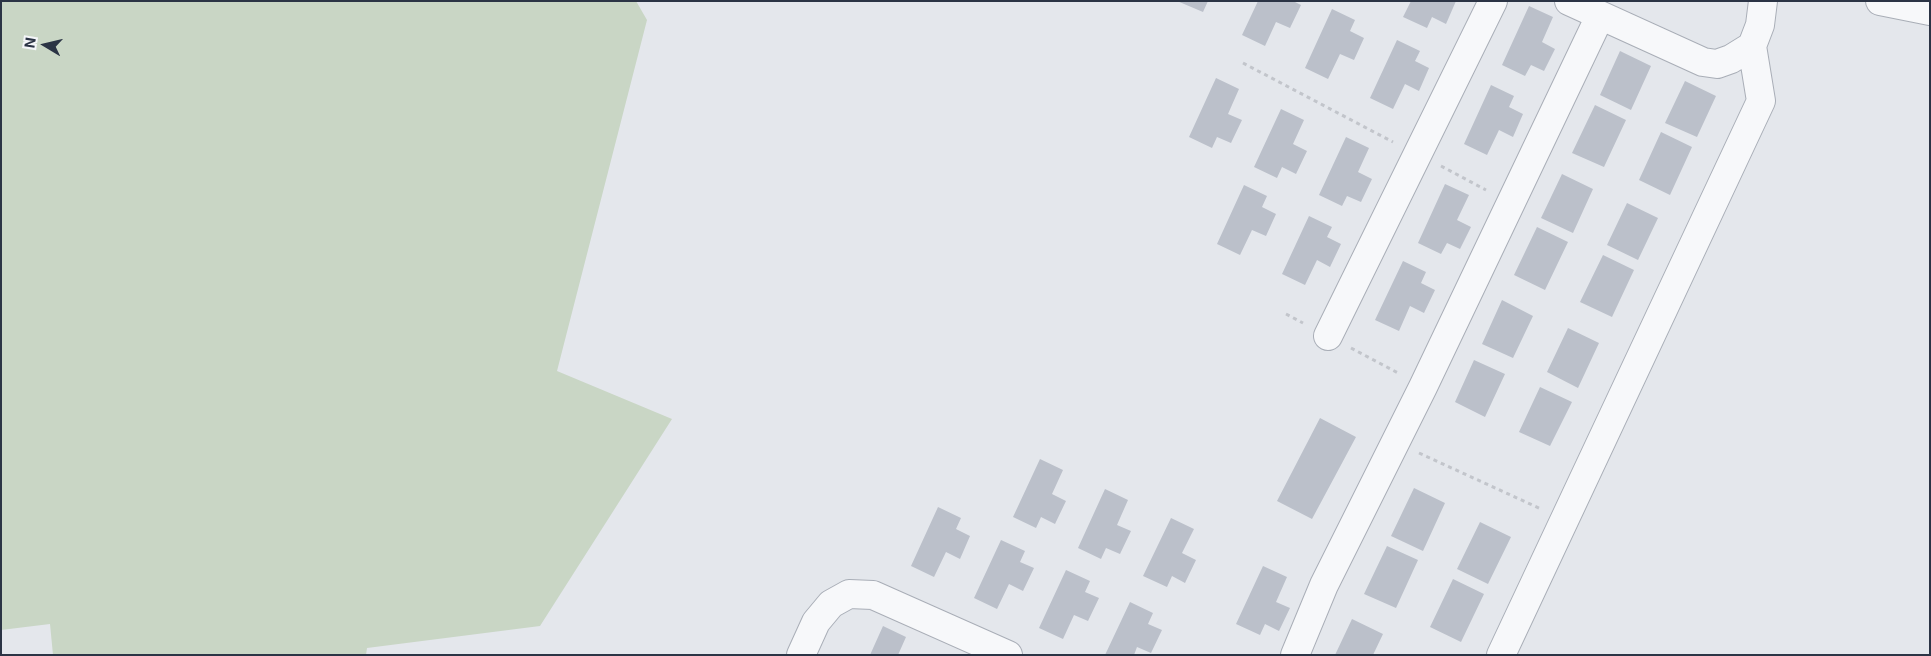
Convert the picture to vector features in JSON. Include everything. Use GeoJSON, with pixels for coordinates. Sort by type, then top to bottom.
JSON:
{"type":"FeatureCollection","features":[{"type":"Feature","properties":{"kind":"street"},"geometry":{"type":"LineString","coordinates":[[1328,336],[1493,1]]}},
{"type":"Feature","properties":{"kind":"street"},"geometry":{"type":"LineString","coordinates":[[1569,1],[1703,62],[1717,64],[1731,59],[1752,46]]}},
{"type":"Feature","properties":{"kind":"street"},"geometry":{"type":"LineString","coordinates":[[1501,655],[1761,100],[1752,46],[1760,25],[1763,1]]}},
{"type":"Feature","properties":{"kind":"street"},"geometry":{"type":"LineString","coordinates":[[1880,1],[1930,11]]}},
{"type":"Feature","properties":{"kind":"street"},"geometry":{"type":"LineString","coordinates":[[1295,655],[1324,585],[1423,387],[1600,16]]}},
{"type":"Feature","properties":{"kind":"street"},"geometry":{"type":"LineString","coordinates":[[801,655],[816,622],[831,604],[849,594],[873,595],[1008,655]]}},
{"type":"Feature","properties":{"kind":"path"},"geometry":{"type":"LineString","coordinates":[[1242,63],[1511,203]]}},
{"type":"Feature","properties":{"kind":"path"},"geometry":{"type":"LineString","coordinates":[[1286,314],[1423,387]]}},
{"type":"Feature","properties":{"kind":"path"},"geometry":{"type":"LineString","coordinates":[[1395,442],[1564,519]]}},
{"type":"Feature","properties":{"kind":"green space"},"geometry":{"type":"Polygon","coordinates":[[[1,1],[636,1],[647,20],[557,371],[672,419],[540,626],[367,648],[366,655],[53,655],[50,624],[1,630],[1,1]]]}},
{"type":"Feature","properties":{"kind":"building"},"geometry":{"type":"Polygon","coordinates":[[[1177,1],[1208,1],[1203,12],[1177,1]]]}},
{"type":"Feature","properties":{"kind":"building"},"geometry":{"type":"Polygon","coordinates":[[[1258,1],[1293,1],[1301,5],[1290,28],[1276,22],[1265,46],[1242,35],[1258,1]]]}},
{"type":"Feature","properties":{"kind":"building"},"geometry":{"type":"Polygon","coordinates":[[[1411,1],[1456,1],[1446,24],[1432,17],[1427,28],[1403,17],[1411,1]]]}},
{"type":"Feature","properties":{"kind":"building"},"geometry":{"type":"Polygon","coordinates":[[[1529,6],[1553,17],[1542,42],[1555,49],[1544,71],[1531,65],[1525,76],[1502,65],[1529,6]]]}},
{"type":"Feature","properties":{"kind":"building"},"geometry":{"type":"Polygon","coordinates":[[[1332,9],[1355,20],[1350,31],[1364,38],[1354,60],[1340,54],[1328,79],[1305,68],[1332,9]]]}},
{"type":"Feature","properties":{"kind":"building"},"geometry":{"type":"Polygon","coordinates":[[[1397,40],[1420,51],[1415,61],[1429,68],[1419,91],[1405,84],[1393,109],[1370,98],[1397,40]]]}},
{"type":"Feature","properties":{"kind":"building"},"geometry":{"type":"Polygon","coordinates":[[[1620,51],[1651,66],[1631,110],[1600,95],[1620,51]]]}},
{"type":"Feature","properties":{"kind":"building"},"geometry":{"type":"Polygon","coordinates":[[[1216,78],[1239,89],[1228,114],[1242,120],[1231,143],[1217,137],[1212,148],[1189,137],[1216,78]]]}},
{"type":"Feature","properties":{"kind":"building"},"geometry":{"type":"Polygon","coordinates":[[[1685,81],[1716,96],[1697,137],[1665,123],[1685,81]]]}},
{"type":"Feature","properties":{"kind":"building"},"geometry":{"type":"Polygon","coordinates":[[[1491,85],[1514,96],[1509,107],[1523,114],[1513,137],[1499,130],[1487,155],[1464,144],[1491,85]]]}},
{"type":"Feature","properties":{"kind":"building"},"geometry":{"type":"Polygon","coordinates":[[[1595,105],[1626,120],[1604,167],[1572,153],[1595,105]]]}},
{"type":"Feature","properties":{"kind":"building"},"geometry":{"type":"Polygon","coordinates":[[[1281,109],[1304,120],[1293,144],[1307,151],[1296,174],[1282,167],[1277,178],[1254,167],[1281,109]]]}},
{"type":"Feature","properties":{"kind":"building"},"geometry":{"type":"Polygon","coordinates":[[[1661,132],[1692,147],[1670,195],[1639,180],[1661,132]]]}},
{"type":"Feature","properties":{"kind":"building"},"geometry":{"type":"Polygon","coordinates":[[[1346,137],[1369,148],[1358,172],[1372,179],[1361,202],[1347,196],[1342,206],[1319,195],[1346,137]]]}},
{"type":"Feature","properties":{"kind":"building"},"geometry":{"type":"Polygon","coordinates":[[[1562,174],[1593,189],[1573,233],[1541,218],[1562,174]]]}},
{"type":"Feature","properties":{"kind":"building"},"geometry":{"type":"Polygon","coordinates":[[[1445,184],[1469,195],[1457,220],[1471,227],[1460,249],[1447,243],[1441,254],[1418,243],[1445,184]]]}},
{"type":"Feature","properties":{"kind":"building"},"geometry":{"type":"Polygon","coordinates":[[[1244,185],[1267,196],[1262,207],[1276,214],[1266,236],[1252,230],[1240,255],[1217,244],[1244,185]]]}},
{"type":"Feature","properties":{"kind":"building"},"geometry":{"type":"Polygon","coordinates":[[[1627,203],[1658,218],[1638,260],[1607,245],[1627,203]]]}},
{"type":"Feature","properties":{"kind":"building"},"geometry":{"type":"Polygon","coordinates":[[[1309,216],[1332,227],[1327,237],[1341,244],[1330,267],[1317,260],[1305,285],[1282,274],[1309,216]]]}},
{"type":"Feature","properties":{"kind":"building"},"geometry":{"type":"Polygon","coordinates":[[[1537,227],[1568,242],[1545,290],[1514,275],[1537,227]]]}},
{"type":"Feature","properties":{"kind":"building"},"geometry":{"type":"Polygon","coordinates":[[[1603,255],[1634,270],[1612,317],[1580,302],[1603,255]]]}},
{"type":"Feature","properties":{"kind":"building"},"geometry":{"type":"Polygon","coordinates":[[[1403,261],[1426,272],[1421,283],[1435,290],[1424,313],[1410,306],[1399,331],[1375,320],[1403,261]]]}},
{"type":"Feature","properties":{"kind":"building"},"geometry":{"type":"Polygon","coordinates":[[[1502,300],[1533,316],[1513,358],[1482,344],[1502,300]]]}},
{"type":"Feature","properties":{"kind":"building"},"geometry":{"type":"Polygon","coordinates":[[[1568,328],[1599,343],[1578,388],[1547,372],[1568,328]]]}},
{"type":"Feature","properties":{"kind":"building"},"geometry":{"type":"Polygon","coordinates":[[[1474,360],[1505,374],[1485,417],[1455,402],[1474,360]]]}},
{"type":"Feature","properties":{"kind":"building"},"geometry":{"type":"Polygon","coordinates":[[[1540,387],[1572,402],[1550,446],[1519,432],[1540,387]]]}},
{"type":"Feature","properties":{"kind":"building"},"geometry":{"type":"Polygon","coordinates":[[[1320,418],[1356,437],[1312,519],[1277,501],[1320,418]]]}},
{"type":"Feature","properties":{"kind":"building"},"geometry":{"type":"Polygon","coordinates":[[[1040,459],[1063,470],[1052,494],[1066,501],[1055,524],[1041,517],[1036,528],[1013,517],[1040,459]]]}},
{"type":"Feature","properties":{"kind":"building"},"geometry":{"type":"Polygon","coordinates":[[[1414,488],[1445,503],[1423,551],[1391,536],[1414,488]]]}},
{"type":"Feature","properties":{"kind":"building"},"geometry":{"type":"Polygon","coordinates":[[[1105,489],[1128,500],[1117,525],[1131,531],[1120,554],[1106,548],[1101,559],[1078,548],[1105,489]]]}},
{"type":"Feature","properties":{"kind":"building"},"geometry":{"type":"Polygon","coordinates":[[[938,507],[961,518],[956,529],[970,536],[960,559],[946,552],[934,577],[911,566],[938,507]]]}},
{"type":"Feature","properties":{"kind":"building"},"geometry":{"type":"Polygon","coordinates":[[[1171,518],[1194,529],[1182,553],[1196,560],[1185,583],[1172,576],[1167,587],[1143,576],[1171,518]]]}},
{"type":"Feature","properties":{"kind":"building"},"geometry":{"type":"Polygon","coordinates":[[[1480,522],[1511,537],[1488,584],[1457,569],[1480,522]]]}},
{"type":"Feature","properties":{"kind":"building"},"geometry":{"type":"Polygon","coordinates":[[[1001,540],[1025,551],[1020,562],[1034,568],[1023,591],[1009,584],[997,609],[974,598],[1001,540]]]}},
{"type":"Feature","properties":{"kind":"building"},"geometry":{"type":"Polygon","coordinates":[[[1387,546],[1418,560],[1396,608],[1364,594],[1387,546]]]}},
{"type":"Feature","properties":{"kind":"building"},"geometry":{"type":"Polygon","coordinates":[[[1263,566],[1287,577],[1276,602],[1290,608],[1279,631],[1265,624],[1260,635],[1236,624],[1263,566]]]}},
{"type":"Feature","properties":{"kind":"building"},"geometry":{"type":"Polygon","coordinates":[[[1066,570],[1090,581],[1085,592],[1099,598],[1088,621],[1074,615],[1063,639],[1039,628],[1066,570]]]}},
{"type":"Feature","properties":{"kind":"building"},"geometry":{"type":"Polygon","coordinates":[[[1453,579],[1484,594],[1461,642],[1430,627],[1453,579]]]}},
{"type":"Feature","properties":{"kind":"building"},"geometry":{"type":"Polygon","coordinates":[[[1130,602],[1153,613],[1148,624],[1162,630],[1151,653],[1137,647],[1134,655],[1105,655],[1130,602]]]}},
{"type":"Feature","properties":{"kind":"building"},"geometry":{"type":"Polygon","coordinates":[[[1352,619],[1383,634],[1373,655],[1335,655],[1352,619]]]}},
{"type":"Feature","properties":{"kind":"building"},"geometry":{"type":"Polygon","coordinates":[[[883,626],[906,637],[898,655],[870,655],[883,626]]]}}]}
